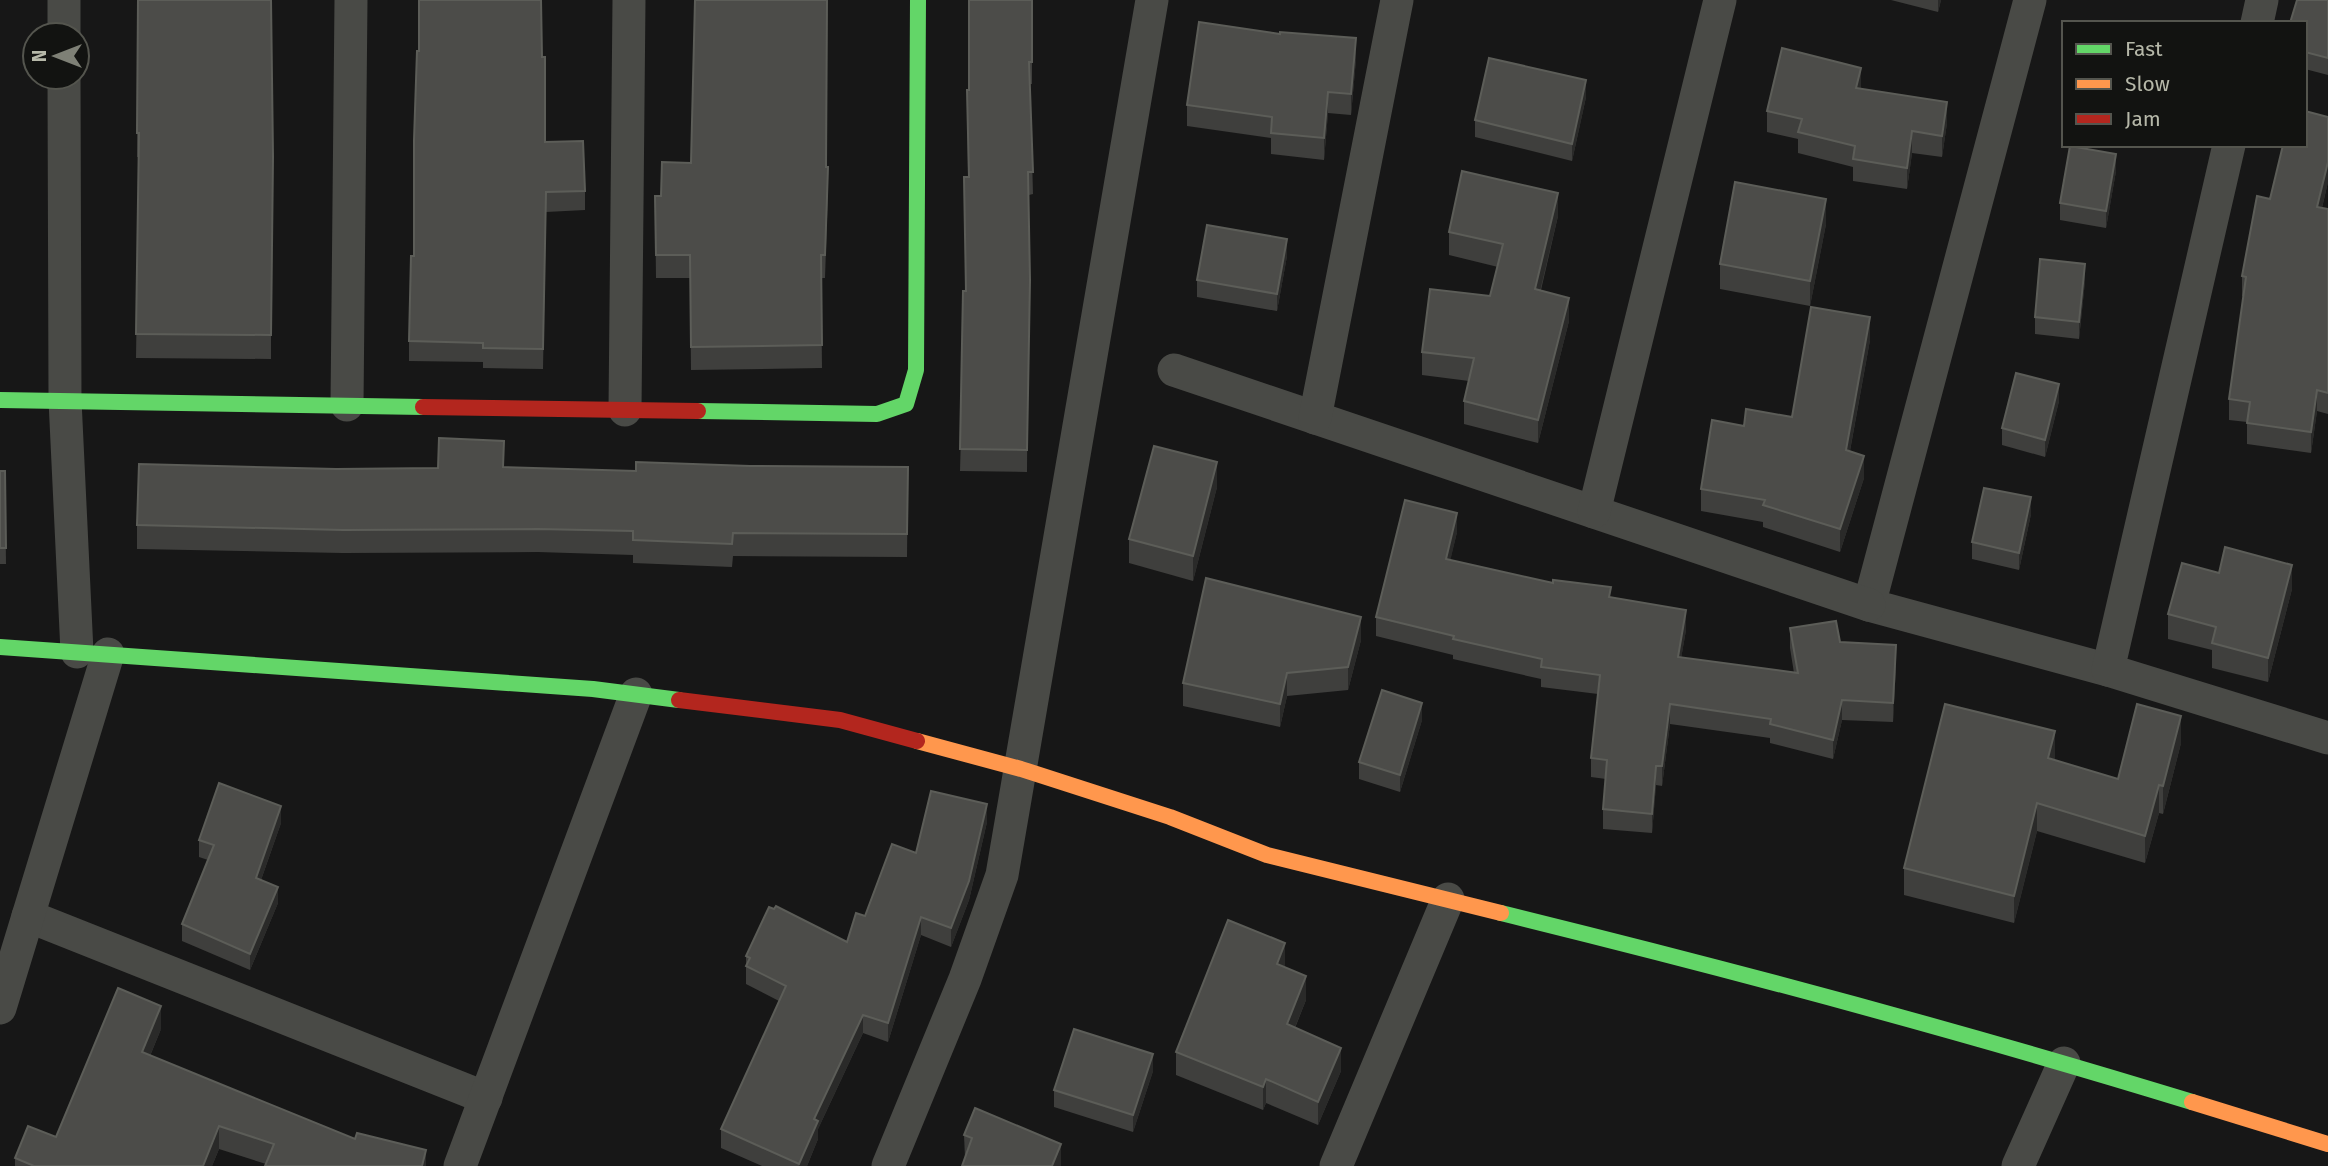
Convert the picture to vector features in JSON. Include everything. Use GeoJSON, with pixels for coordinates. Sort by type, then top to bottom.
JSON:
{"type":"FeatureCollection","features":[{"type":"Feature","properties":{"kind":"street"},"geometry":{"type":"LineString","coordinates":[[64,0],[64,21]]}},
{"type":"Feature","properties":{"kind":"street"},"geometry":{"type":"LineString","coordinates":[[347,405],[351,0]]}},
{"type":"Feature","properties":{"kind":"street"},"geometry":{"type":"LineString","coordinates":[[625,410],[629,0]]}},
{"type":"Feature","properties":{"kind":"street"},"geometry":{"type":"LineString","coordinates":[[0,400],[877,414],[906,404],[916,370],[918,0]]}},
{"type":"Feature","properties":{"kind":"street"},"geometry":{"type":"LineString","coordinates":[[888,1166],[965,979],[1002,875],[1152,0]]}},
{"type":"Feature","properties":{"kind":"street"},"geometry":{"type":"LineString","coordinates":[[1315,418],[1397,0]]}},
{"type":"Feature","properties":{"kind":"street"},"geometry":{"type":"LineString","coordinates":[[1594,512],[1720,0]]}},
{"type":"Feature","properties":{"kind":"street"},"geometry":{"type":"LineString","coordinates":[[1868,605],[2030,0]]}},
{"type":"Feature","properties":{"kind":"street"},"geometry":{"type":"LineString","coordinates":[[2257,21],[2262,0]]}},
{"type":"Feature","properties":{"kind":"street"},"geometry":{"type":"LineString","coordinates":[[0,1008],[28,916],[93,653],[65,400],[64,91]]}},
{"type":"Feature","properties":{"kind":"street"},"geometry":{"type":"LineString","coordinates":[[2108,670],[2229,147]]}},
{"type":"Feature","properties":{"kind":"street"},"geometry":{"type":"LineString","coordinates":[[1174,370],[1868,605],[2108,670],[2328,738]]}},
{"type":"Feature","properties":{"kind":"street"},"geometry":{"type":"LineString","coordinates":[[0,647],[593,688],[840,720],[1021,769],[1170,817],[1268,855],[1717,966],[2064,1062],[2328,1144]]}},
{"type":"Feature","properties":{"kind":"street"},"geometry":{"type":"LineString","coordinates":[[460,1166],[636,694]]}},
{"type":"Feature","properties":{"kind":"street"},"geometry":{"type":"LineString","coordinates":[[1336,1166],[1448,899]]}},
{"type":"Feature","properties":{"kind":"street"},"geometry":{"type":"LineString","coordinates":[[28,916],[486,1098]]}},
{"type":"Feature","properties":{"kind":"street"},"geometry":{"type":"LineString","coordinates":[[2018,1166],[2064,1062]]}},
{"type":"Feature","properties":{"kind":"building"},"geometry":{"type":"Polygon","coordinates":[[[138,0],[271,0],[271,335],[136,334],[138,0]]]}},
{"type":"Feature","properties":{"kind":"building"},"geometry":{"type":"Polygon","coordinates":[[[419,0],[541,0],[542,57],[545,57],[545,142],[583,141],[585,191],[546,192],[543,349],[483,348],[483,343],[409,341],[411,256],[414,256],[414,140],[419,0]]]}},
{"type":"Feature","properties":{"kind":"building"},"geometry":{"type":"Polygon","coordinates":[[[695,0],[827,0],[828,167],[825,255],[821,255],[822,345],[691,347],[690,255],[656,255],[655,196],[661,196],[662,162],[691,163],[695,0]]]}},
{"type":"Feature","properties":{"kind":"building"},"geometry":{"type":"Polygon","coordinates":[[[969,0],[1032,0],[1032,62],[1029,62],[1033,172],[1028,172],[1030,280],[1027,450],[960,449],[963,291],[966,291],[964,177],[969,177],[969,0]]]}},
{"type":"Feature","properties":{"kind":"building"},"geometry":{"type":"Polygon","coordinates":[[[2297,0],[2328,0],[2328,58],[2307,53],[2307,21],[2291,21],[2297,0]]]}},
{"type":"Feature","properties":{"kind":"building"},"geometry":{"type":"Polygon","coordinates":[[[1199,22],[1280,34],[1356,38],[1351,94],[1328,92],[1324,138],[1271,133],[1272,117],[1187,105],[1199,22]]]}},
{"type":"Feature","properties":{"kind":"building"},"geometry":{"type":"Polygon","coordinates":[[[1782,48],[1861,68],[1856,88],[1947,102],[1942,136],[1912,131],[1907,168],[1853,159],[1855,146],[1798,132],[1802,119],[1767,111],[1782,48]]]}},
{"type":"Feature","properties":{"kind":"building"},"geometry":{"type":"Polygon","coordinates":[[[1489,58],[1586,80],[1572,144],[1475,120],[1489,58]]]}},
{"type":"Feature","properties":{"kind":"building"},"geometry":{"type":"Polygon","coordinates":[[[2307,112],[2328,117],[2328,162],[2317,207],[2328,209],[2328,393],[2317,390],[2311,432],[2247,423],[2250,402],[2229,399],[2246,277],[2242,276],[2257,196],[2270,199],[2283,147],[2307,147],[2307,112]]]}},
{"type":"Feature","properties":{"kind":"building"},"geometry":{"type":"Polygon","coordinates":[[[2070,147],[2116,154],[2106,211],[2060,203],[2070,147]]]}},
{"type":"Feature","properties":{"kind":"building"},"geometry":{"type":"Polygon","coordinates":[[[1462,171],[1558,193],[1535,289],[1569,298],[1538,420],[1464,401],[1474,358],[1422,352],[1430,289],[1490,296],[1503,244],[1449,232],[1462,171]]]}},
{"type":"Feature","properties":{"kind":"building"},"geometry":{"type":"Polygon","coordinates":[[[1735,182],[1826,199],[1810,281],[1720,264],[1735,182]]]}},
{"type":"Feature","properties":{"kind":"building"},"geometry":{"type":"Polygon","coordinates":[[[1207,225],[1287,239],[1277,294],[1197,280],[1207,225]]]}},
{"type":"Feature","properties":{"kind":"building"},"geometry":{"type":"Polygon","coordinates":[[[2040,259],[2085,264],[2079,322],[2035,317],[2040,259]]]}},
{"type":"Feature","properties":{"kind":"building"},"geometry":{"type":"Polygon","coordinates":[[[1811,307],[1870,317],[1846,450],[1864,456],[1840,529],[1763,505],[1765,500],[1701,489],[1712,420],[1744,426],[1746,409],[1792,417],[1811,307]]]}},
{"type":"Feature","properties":{"kind":"building"},"geometry":{"type":"Polygon","coordinates":[[[2016,373],[2059,384],[2045,440],[2002,428],[2016,373]]]}},
{"type":"Feature","properties":{"kind":"building"},"geometry":{"type":"Polygon","coordinates":[[[439,438],[504,441],[503,467],[636,471],[636,462],[908,467],[907,534],[733,533],[732,544],[633,540],[633,531],[343,530],[137,525],[139,464],[336,469],[438,468],[439,438]]]}},
{"type":"Feature","properties":{"kind":"building"},"geometry":{"type":"Polygon","coordinates":[[[1154,446],[1217,462],[1193,556],[1129,539],[1154,446]]]}},
{"type":"Feature","properties":{"kind":"building"},"geometry":{"type":"Polygon","coordinates":[[[0,471],[5,471],[6,548],[0,548],[0,471]]]}},
{"type":"Feature","properties":{"kind":"building"},"geometry":{"type":"Polygon","coordinates":[[[1984,488],[2031,497],[2019,553],[1972,542],[1984,488]]]}},
{"type":"Feature","properties":{"kind":"building"},"geometry":{"type":"Polygon","coordinates":[[[1405,500],[1457,513],[1446,559],[1553,583],[1553,580],[1611,587],[1609,597],[1686,610],[1678,657],[1798,673],[1790,628],[1836,621],[1840,642],[1896,645],[1893,703],[1842,700],[1833,740],[1770,724],[1771,719],[1670,704],[1662,766],[1656,766],[1652,814],[1603,809],[1607,760],[1591,758],[1600,675],[1541,667],[1542,659],[1453,639],[1454,636],[1376,617],[1405,500]]]}},
{"type":"Feature","properties":{"kind":"building"},"geometry":{"type":"Polygon","coordinates":[[[2225,547],[2292,565],[2268,658],[2212,643],[2216,627],[2168,614],[2182,563],[2219,573],[2225,547]]]}},
{"type":"Feature","properties":{"kind":"building"},"geometry":{"type":"Polygon","coordinates":[[[1206,578],[1361,617],[1348,667],[1287,673],[1280,704],[1183,683],[1206,578]]]}},
{"type":"Feature","properties":{"kind":"building"},"geometry":{"type":"Polygon","coordinates":[[[1382,690],[1422,703],[1400,775],[1359,762],[1382,690]]]}},
{"type":"Feature","properties":{"kind":"building"},"geometry":{"type":"Polygon","coordinates":[[[1945,704],[2055,731],[2048,758],[2118,779],[2137,704],[2181,716],[2163,786],[2159,785],[2145,836],[2037,803],[2014,896],[1904,868],[1945,704]]]}},
{"type":"Feature","properties":{"kind":"building"},"geometry":{"type":"Polygon","coordinates":[[[219,783],[281,806],[256,878],[278,887],[250,954],[182,924],[214,845],[199,840],[219,783]]]}},
{"type":"Feature","properties":{"kind":"building"},"geometry":{"type":"Polygon","coordinates":[[[931,791],[987,804],[969,881],[951,928],[921,917],[888,1023],[863,1015],[814,1119],[818,1121],[799,1164],[721,1129],[786,986],[746,966],[750,958],[746,956],[769,907],[774,909],[776,906],[847,942],[856,913],[865,916],[892,844],[916,853],[931,791]]]}},
{"type":"Feature","properties":{"kind":"building"},"geometry":{"type":"Polygon","coordinates":[[[1228,920],[1285,943],[1277,964],[1306,976],[1287,1024],[1341,1048],[1318,1102],[1266,1079],[1263,1087],[1176,1052],[1228,920]]]}},
{"type":"Feature","properties":{"kind":"building"},"geometry":{"type":"Polygon","coordinates":[[[118,988],[161,1006],[142,1052],[355,1139],[357,1133],[426,1150],[422,1166],[265,1166],[274,1144],[219,1126],[203,1166],[34,1166],[15,1158],[28,1126],[56,1137],[118,988]]]}},
{"type":"Feature","properties":{"kind":"building"},"geometry":{"type":"Polygon","coordinates":[[[1074,1029],[1153,1054],[1133,1115],[1054,1090],[1074,1029]]]}},
{"type":"Feature","properties":{"kind":"building"},"geometry":{"type":"Polygon","coordinates":[[[975,1108],[1061,1144],[1052,1166],[962,1166],[972,1138],[964,1135],[975,1108]]]}},
{"type":"Feature","properties":{"kind":"traffic: fast"},"geometry":{"type":"LineString","coordinates":[[698,411],[877,414],[906,404],[916,370],[918,0]]}},
{"type":"Feature","properties":{"kind":"traffic: fast"},"geometry":{"type":"LineString","coordinates":[[0,400],[423,407]]}},
{"type":"Feature","properties":{"kind":"traffic: fast"},"geometry":{"type":"LineString","coordinates":[[0,647],[593,689],[679,700]]}},
{"type":"Feature","properties":{"kind":"traffic: fast"},"geometry":{"type":"LineString","coordinates":[[1501,913],[1848,1003],[2192,1102]]}},
{"type":"Feature","properties":{"kind":"traffic: slow"},"geometry":{"type":"LineString","coordinates":[[917,741],[1021,769],[1170,817],[1267,855],[1501,913]]}},
{"type":"Feature","properties":{"kind":"traffic: slow"},"geometry":{"type":"LineString","coordinates":[[2192,1102],[2328,1144]]}},
{"type":"Feature","properties":{"kind":"traffic: jam"},"geometry":{"type":"LineString","coordinates":[[423,407],[698,411]]}},
{"type":"Feature","properties":{"kind":"traffic: jam"},"geometry":{"type":"LineString","coordinates":[[679,700],[840,720],[917,741]]}}]}
